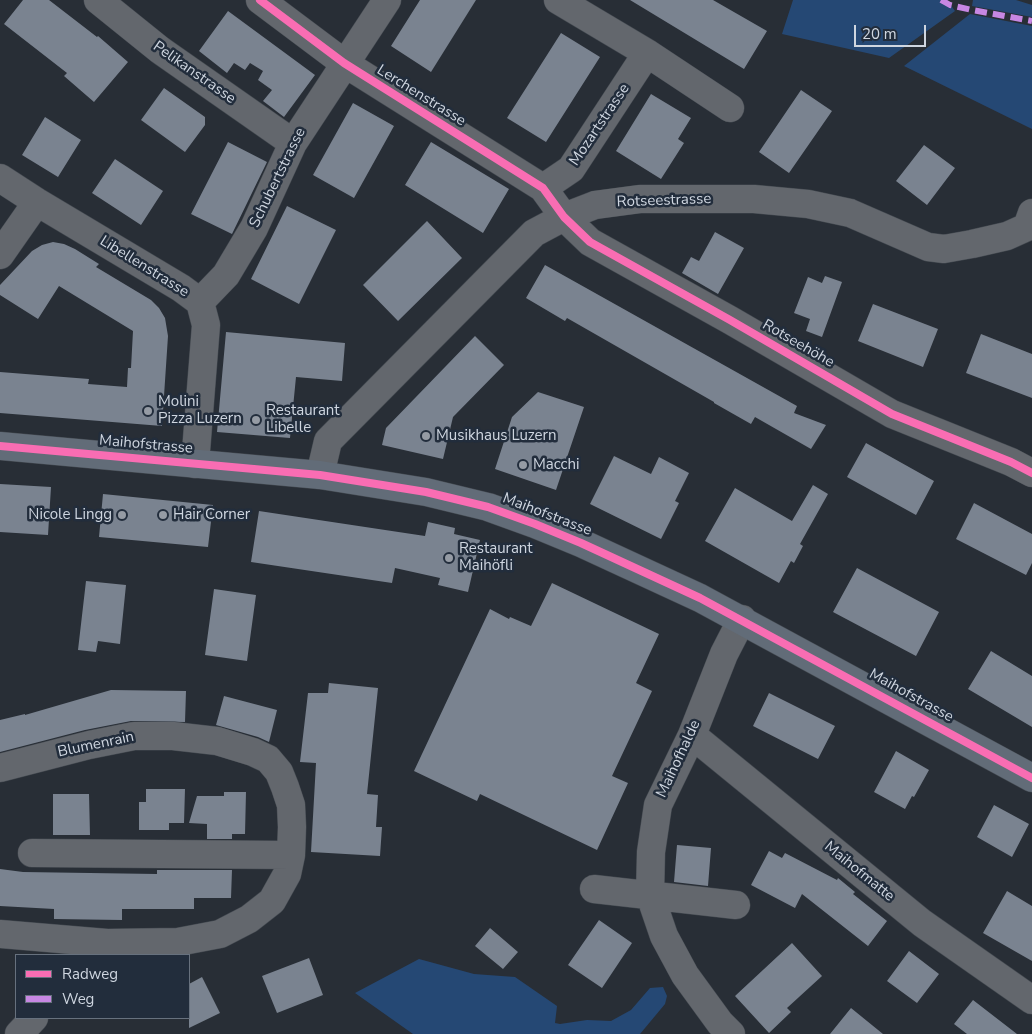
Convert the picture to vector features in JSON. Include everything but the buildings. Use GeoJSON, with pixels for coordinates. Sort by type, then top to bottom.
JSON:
{"type":"FeatureCollection","features":[{"type":"Feature","properties":{"kind":"main road","name":"Maihofstrasse"},"geometry":{"type":"LineString","coordinates":[[0,446],[320,474],[426,492],[488,507],[581,542],[637,567],[742,619],[1032,778]]}},
{"type":"Feature","properties":{"kind":"street","name":"Pelikanstrasse"},"geometry":{"type":"LineString","coordinates":[[98,0],[160,50],[293,143]]}},
{"type":"Feature","properties":{"kind":"street","name":"Lerchenstrasse"},"geometry":{"type":"LineString","coordinates":[[260,0],[344,64],[543,188],[564,217]]}},
{"type":"Feature","properties":{"kind":"street","name":"Schubertstrasse"},"geometry":{"type":"LineString","coordinates":[[200,302],[226,275],[254,228],[293,143],[387,0]]}},
{"type":"Feature","properties":{"kind":"street"},"geometry":{"type":"LineString","coordinates":[[558,0],[647,52],[730,108]]}},
{"type":"Feature","properties":{"kind":"street","name":"Mozartstrasse"},"geometry":{"type":"LineString","coordinates":[[543,188],[571,169],[647,52]]}},
{"type":"Feature","properties":{"kind":"street","name":"Libellenstrasse"},"geometry":{"type":"LineString","coordinates":[[0,178],[181,288],[200,302],[206,325],[195,464]]}},
{"type":"Feature","properties":{"kind":"street","name":"Rotseestrasse"},"geometry":{"type":"LineString","coordinates":[[320,474],[328,441],[534,233],[564,217],[595,205],[640,198],[763,200],[808,204],[850,213],[928,247],[944,249],[1007,236],[1030,223]]}},
{"type":"Feature","properties":{"kind":"street"},"geometry":{"type":"LineString","coordinates":[[0,255],[37,202]]}},
{"type":"Feature","properties":{"kind":"street","name":"Rotseehöhe"},"geometry":{"type":"LineString","coordinates":[[564,217],[590,242],[730,320],[892,414],[1011,462],[1032,473]]}},
{"type":"Feature","properties":{"kind":"street","name":"Maihofhalde"},"geometry":{"type":"LineString","coordinates":[[731,1034],[720,1023],[685,975],[664,936],[650,895],[651,852],[658,805],[692,735],[724,654],[742,619]]}},
{"type":"Feature","properties":{"kind":"street","name":"Maihofmatte"},"geometry":{"type":"LineString","coordinates":[[692,735],[922,923],[1032,1000]]}},
{"type":"Feature","properties":{"kind":"street","name":"Blumenrain"},"geometry":{"type":"LineString","coordinates":[[0,768],[89,744],[134,736],[173,736],[217,741],[254,752],[268,759],[278,772],[291,805],[291,855],[287,874],[272,901],[249,919],[220,934],[178,942],[105,949],[0,934]]}},
{"type":"Feature","properties":{"kind":"street"},"geometry":{"type":"LineString","coordinates":[[32,853],[291,855]]}},
{"type":"Feature","properties":{"kind":"street"},"geometry":{"type":"LineString","coordinates":[[594,888],[736,905]]}},
{"type":"Feature","properties":{"kind":"street"},"geometry":{"type":"LineString","coordinates":[[19,1034],[33,1019]]}},
{"type":"Feature","properties":{"kind":"shaded area"},"geometry":{"type":"Polygon","coordinates":[[[793,0],[947,0],[955,11],[889,58],[782,34],[793,0]]]}},
{"type":"Feature","properties":{"kind":"shaded area"},"geometry":{"type":"Polygon","coordinates":[[[973,0],[1016,0],[1032,5],[1032,17],[972,6],[973,0]]]}},
{"type":"Feature","properties":{"kind":"shaded area"},"geometry":{"type":"Polygon","coordinates":[[[970,14],[1032,26],[1032,129],[904,66],[970,14]]]}},
{"type":"Feature","properties":{"kind":"shaded area"},"geometry":{"type":"Polygon","coordinates":[[[419,959],[474,974],[515,977],[557,1006],[555,1023],[560,1024],[587,1020],[611,1021],[631,1010],[650,988],[663,987],[667,996],[665,1004],[640,1034],[413,1034],[355,993],[419,959]]]}},
{"type":"Feature","properties":{"kind":"marked path"},"geometry":{"type":"LineString","coordinates":[[941,0],[950,5],[1032,21]]}},
{"type":"Feature","properties":{"kind":"cycle path"},"geometry":{"type":"LineString","coordinates":[[260,0],[344,63],[543,188],[564,217],[590,242],[730,320],[892,414],[1011,462],[1032,473]]}},
{"type":"Feature","properties":{"kind":"cycle path"},"geometry":{"type":"LineString","coordinates":[[0,446],[320,475],[426,492],[488,507],[581,543],[700,598],[1032,778]]}},
{"type":"Feature","properties":{"kind":"place","name":"Molini Pizza Luzern"},"geometry":{"type":"Point","coordinates":[148,411]}},
{"type":"Feature","properties":{"kind":"place","name":"Restaurant Libelle"},"geometry":{"type":"Point","coordinates":[256,420]}},
{"type":"Feature","properties":{"kind":"place","name":"Musikhaus Luzern"},"geometry":{"type":"Point","coordinates":[426,436]}},
{"type":"Feature","properties":{"kind":"place","name":"Macchi"},"geometry":{"type":"Point","coordinates":[523,465]}},
{"type":"Feature","properties":{"kind":"place","name":"Nicole Lingg"},"geometry":{"type":"Point","coordinates":[122,515]}},
{"type":"Feature","properties":{"kind":"place","name":"Hair Corner"},"geometry":{"type":"Point","coordinates":[163,515]}},
{"type":"Feature","properties":{"kind":"place","name":"Restaurant Maihöfli"},"geometry":{"type":"Point","coordinates":[449,558]}}]}
